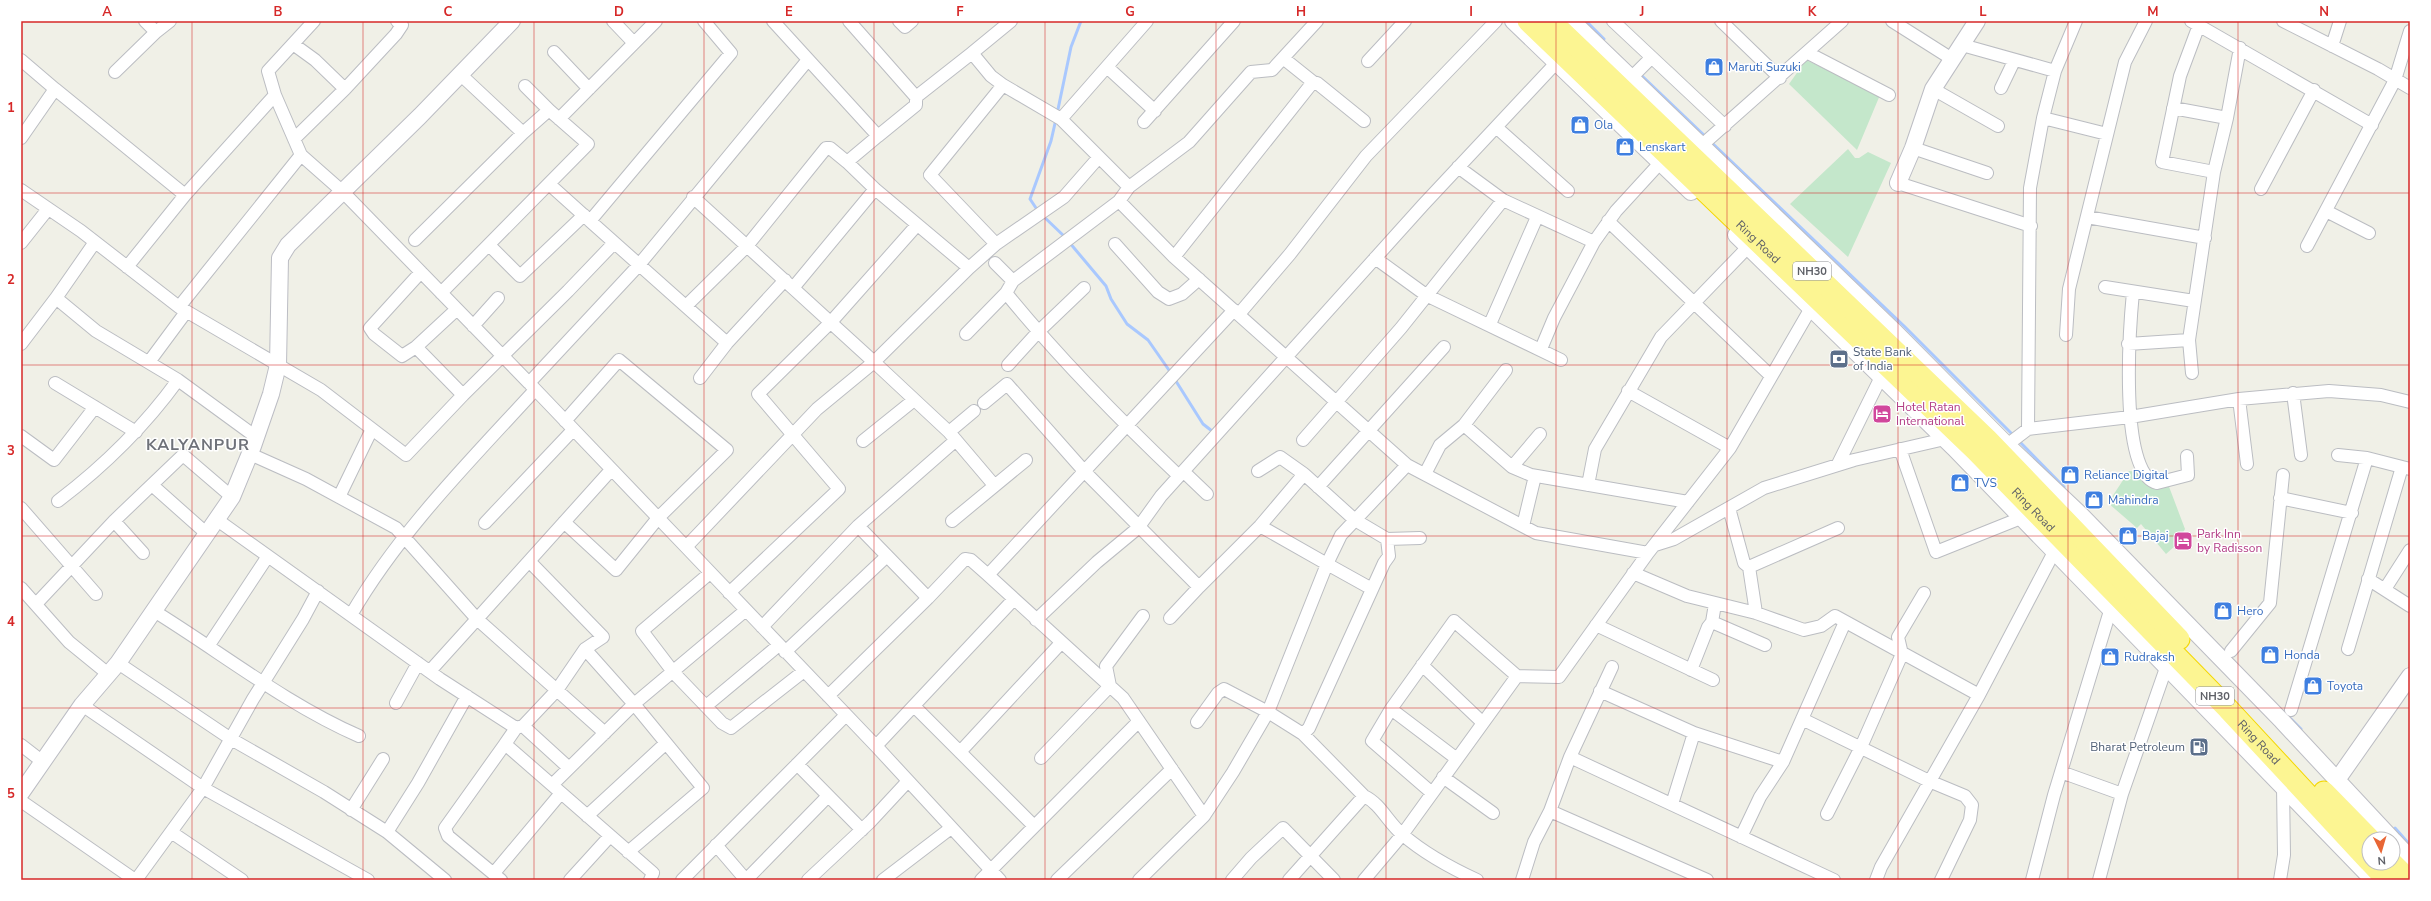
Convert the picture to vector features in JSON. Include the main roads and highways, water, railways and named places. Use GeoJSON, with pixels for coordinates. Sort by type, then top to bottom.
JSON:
{"type":"FeatureCollection","features":[{"type":"Feature","properties":{"kind":"highway","name":"Ring Road"},"geometry":{"type":"LineString","coordinates":[[1528,21],[1975,450],[2042,518],[2069,532],[2362,831]]}},
{"type":"Feature","properties":{"kind":"highway","name":"Ring Road"},"geometry":{"type":"LineString","coordinates":[[1551,21],[1630,80],[1987,439],[2228,709],[2361,852]]}},
{"type":"Feature","properties":{"kind":"highway","name":"Ring Road"},"geometry":{"type":"LineString","coordinates":[[2378,871],[2387,880]]}},
{"type":"Feature","properties":{"kind":"highway"},"geometry":{"type":"LineString","coordinates":[[2400,871],[2409,880]]}},
{"type":"Feature","properties":{"kind":"waterway"},"geometry":{"type":"LineString","coordinates":[[1057,114],[1071,47],[1081,21]]}},
{"type":"Feature","properties":{"kind":"waterway"},"geometry":{"type":"LineString","coordinates":[[1586,21],[1604,39]]}},
{"type":"Feature","properties":{"kind":"waterway"},"geometry":{"type":"LineString","coordinates":[[1641,75],[1707,138]]}},
{"type":"Feature","properties":{"kind":"waterway"},"geometry":{"type":"LineString","coordinates":[[1038,211],[1030,199],[1051,141],[1056,119]]}},
{"type":"Feature","properties":{"kind":"waterway"},"geometry":{"type":"LineString","coordinates":[[1711,142],[1904,326],[2014,436]]}},
{"type":"Feature","properties":{"kind":"waterway"},"geometry":{"type":"LineString","coordinates":[[1042,215],[1065,237]]}},
{"type":"Feature","properties":{"kind":"waterway"},"geometry":{"type":"LineString","coordinates":[[1069,242],[1106,286],[1111,299],[1127,324],[1148,340],[1171,373]]}},
{"type":"Feature","properties":{"kind":"waterway"},"geometry":{"type":"LineString","coordinates":[[1174,378],[1203,424],[1212,431]]}},
{"type":"Feature","properties":{"kind":"waterway"},"geometry":{"type":"LineString","coordinates":[[2018,440],[2064,487]]}},
{"type":"Feature","properties":{"kind":"waterway"},"geometry":{"type":"LineString","coordinates":[[2285,713],[2301,729]]}},
{"type":"Feature","properties":{"kind":"waterway"},"geometry":{"type":"LineString","coordinates":[[2395,828],[2410,845]]}},
{"type":"Feature","properties":{"kind":"place","name":"Maruti Suzuki"},"geometry":{"type":"Point","coordinates":[1714,67]}},
{"type":"Feature","properties":{"kind":"place","name":"Ola"},"geometry":{"type":"Point","coordinates":[1580,125]}},
{"type":"Feature","properties":{"kind":"place","name":"Lenskart"},"geometry":{"type":"Point","coordinates":[1625,147]}},
{"type":"Feature","properties":{"kind":"place","name":"State Bank of India"},"geometry":{"type":"Point","coordinates":[1839,359]}},
{"type":"Feature","properties":{"kind":"place","name":"Hotel Ratan International"},"geometry":{"type":"Point","coordinates":[1882,414]}},
{"type":"Feature","properties":{"kind":"place","name":"Reliance Digital"},"geometry":{"type":"Point","coordinates":[2070,475]}},
{"type":"Feature","properties":{"kind":"place","name":"TVS"},"geometry":{"type":"Point","coordinates":[1960,483]}},
{"type":"Feature","properties":{"kind":"place","name":"Mahindra"},"geometry":{"type":"Point","coordinates":[2094,500]}},
{"type":"Feature","properties":{"kind":"place","name":"Bajaj"},"geometry":{"type":"Point","coordinates":[2128,536]}},
{"type":"Feature","properties":{"kind":"place","name":"Park Inn by Radisson"},"geometry":{"type":"Point","coordinates":[2183,541]}},
{"type":"Feature","properties":{"kind":"place","name":"Hero"},"geometry":{"type":"Point","coordinates":[2223,611]}},
{"type":"Feature","properties":{"kind":"place","name":"Honda"},"geometry":{"type":"Point","coordinates":[2270,655]}},
{"type":"Feature","properties":{"kind":"place","name":"Rudraksh"},"geometry":{"type":"Point","coordinates":[2110,657]}},
{"type":"Feature","properties":{"kind":"place","name":"Toyota"},"geometry":{"type":"Point","coordinates":[2313,686]}},
{"type":"Feature","properties":{"kind":"place","name":"Bharat Petroleum"},"geometry":{"type":"Point","coordinates":[2199,747]}},
{"type":"Feature","properties":{"kind":"district","name":"KALYANPUR"},"geometry":{"type":"Point","coordinates":[198,444]}}]}
